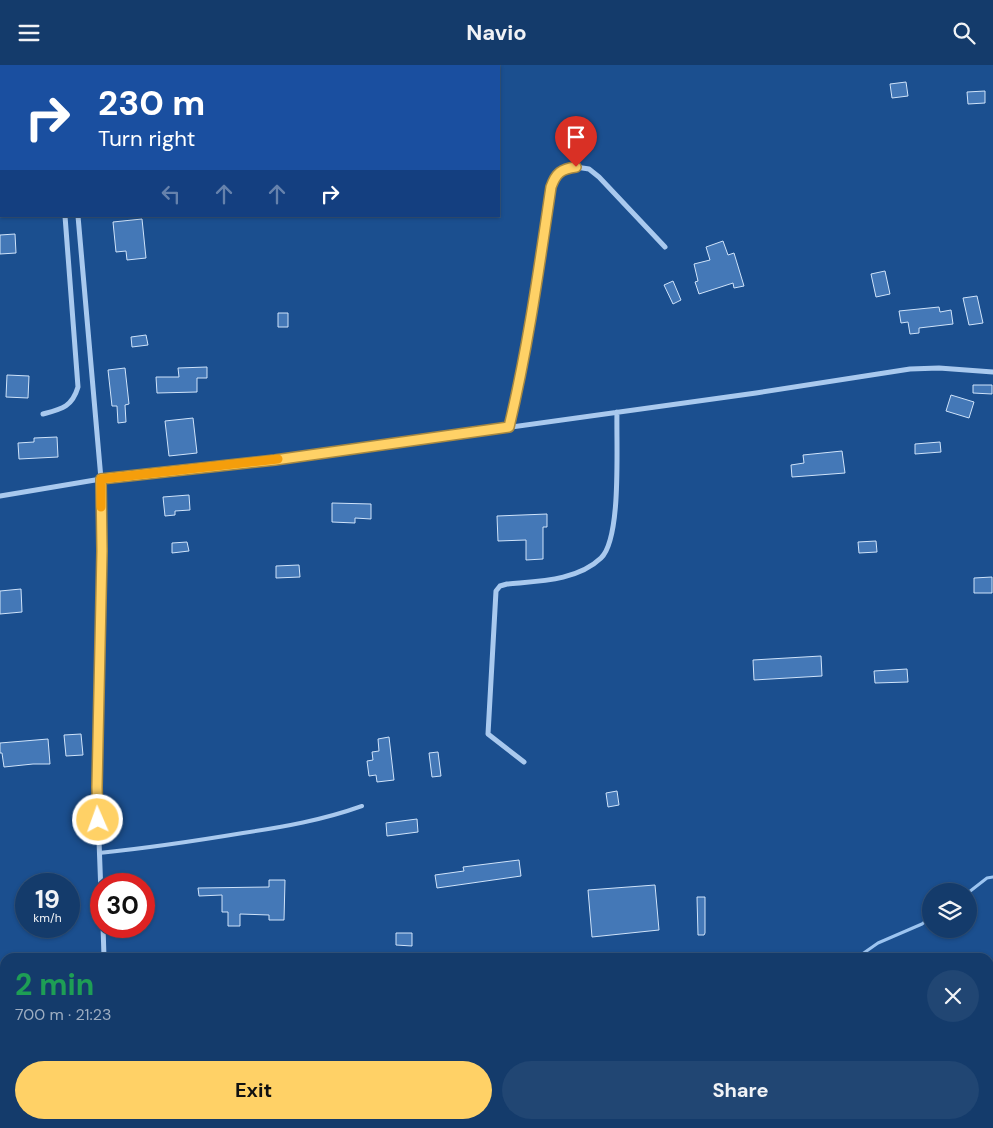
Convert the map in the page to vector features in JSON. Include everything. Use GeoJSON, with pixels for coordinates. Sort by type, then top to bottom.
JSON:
{"type":"FeatureCollection","features":[{"type":"Feature","properties":{"kind":"street"},"geometry":{"type":"LineString","coordinates":[[509,427],[529,332],[551,187],[555,176],[564,169],[576,167],[589,169],[666,247]]}},
{"type":"Feature","properties":{"kind":"street"},"geometry":{"type":"LineString","coordinates":[[43,414],[69,405],[75,398],[78,387],[65,217]]}},
{"type":"Feature","properties":{"kind":"street"},"geometry":{"type":"LineString","coordinates":[[78,217],[101,479],[102,569],[97,787],[100,873]]}},
{"type":"Feature","properties":{"kind":"street"},"geometry":{"type":"LineString","coordinates":[[0,496],[101,479],[275,460],[923,367],[993,372]]}},
{"type":"Feature","properties":{"kind":"street"},"geometry":{"type":"LineString","coordinates":[[524,762],[488,734],[496,591],[500,586],[507,584],[561,578],[591,565],[602,557],[608,547],[613,526],[617,412]]}},
{"type":"Feature","properties":{"kind":"street"},"geometry":{"type":"LineString","coordinates":[[103,938],[104,953]]}},
{"type":"Feature","properties":{"kind":"lane"},"geometry":{"type":"LineString","coordinates":[[100,853],[161,846],[285,826],[325,818],[362,806]]}},
{"type":"Feature","properties":{"kind":"building"},"geometry":{"type":"Polygon","coordinates":[[[906,82],[908,96],[892,98],[890,84],[906,82]]]}},
{"type":"Feature","properties":{"kind":"building"},"geometry":{"type":"Polygon","coordinates":[[[985,91],[985,103],[968,104],[967,92],[985,91]]]}},
{"type":"Feature","properties":{"kind":"building"},"geometry":{"type":"Polygon","coordinates":[[[142,219],[146,258],[127,260],[126,251],[116,252],[113,222],[142,219]]]}},
{"type":"Feature","properties":{"kind":"building"},"geometry":{"type":"Polygon","coordinates":[[[15,234],[16,253],[0,254],[0,235],[15,234]]]}},
{"type":"Feature","properties":{"kind":"building"},"geometry":{"type":"Polygon","coordinates":[[[723,241],[728,255],[734,253],[744,286],[734,288],[733,283],[699,294],[695,282],[698,281],[694,264],[710,260],[706,247],[723,241]]]}},
{"type":"Feature","properties":{"kind":"building"},"geometry":{"type":"Polygon","coordinates":[[[885,271],[890,294],[876,297],[871,274],[885,271]]]}},
{"type":"Feature","properties":{"kind":"building"},"geometry":{"type":"Polygon","coordinates":[[[673,281],[681,300],[673,304],[664,285],[673,281]]]}},
{"type":"Feature","properties":{"kind":"building"},"geometry":{"type":"Polygon","coordinates":[[[977,296],[983,323],[969,325],[963,298],[977,296]]]}},
{"type":"Feature","properties":{"kind":"building"},"geometry":{"type":"Polygon","coordinates":[[[939,307],[940,312],[951,310],[953,324],[919,328],[919,333],[910,334],[908,322],[901,323],[899,311],[939,307]]]}},
{"type":"Feature","properties":{"kind":"building"},"geometry":{"type":"Polygon","coordinates":[[[278,313],[288,313],[288,327],[278,327],[278,313]]]}},
{"type":"Feature","properties":{"kind":"building"},"geometry":{"type":"Polygon","coordinates":[[[146,335],[148,345],[132,347],[131,337],[146,335]]]}},
{"type":"Feature","properties":{"kind":"building"},"geometry":{"type":"Polygon","coordinates":[[[207,367],[207,378],[197,378],[197,392],[157,393],[156,377],[179,377],[178,368],[207,367]]]}},
{"type":"Feature","properties":{"kind":"building"},"geometry":{"type":"Polygon","coordinates":[[[125,368],[129,404],[125,405],[126,422],[118,423],[117,406],[112,406],[108,370],[125,368]]]}},
{"type":"Feature","properties":{"kind":"building"},"geometry":{"type":"Polygon","coordinates":[[[7,375],[29,376],[28,398],[6,397],[7,375]]]}},
{"type":"Feature","properties":{"kind":"building"},"geometry":{"type":"Polygon","coordinates":[[[973,385],[992,385],[992,394],[973,393],[973,385]]]}},
{"type":"Feature","properties":{"kind":"building"},"geometry":{"type":"Polygon","coordinates":[[[951,395],[974,402],[969,418],[946,411],[951,395]]]}},
{"type":"Feature","properties":{"kind":"building"},"geometry":{"type":"Polygon","coordinates":[[[193,418],[197,453],[169,456],[165,421],[193,418]]]}},
{"type":"Feature","properties":{"kind":"building"},"geometry":{"type":"Polygon","coordinates":[[[57,437],[58,457],[19,459],[18,443],[34,442],[34,438],[57,437]]]}},
{"type":"Feature","properties":{"kind":"building"},"geometry":{"type":"Polygon","coordinates":[[[940,442],[941,452],[915,454],[915,444],[940,442]]]}},
{"type":"Feature","properties":{"kind":"building"},"geometry":{"type":"Polygon","coordinates":[[[842,451],[845,473],[792,477],[791,465],[804,463],[803,455],[842,451]]]}},
{"type":"Feature","properties":{"kind":"building"},"geometry":{"type":"Polygon","coordinates":[[[189,495],[190,510],[175,511],[175,515],[165,516],[163,497],[189,495]]]}},
{"type":"Feature","properties":{"kind":"building"},"geometry":{"type":"Polygon","coordinates":[[[332,503],[371,504],[371,519],[355,518],[355,523],[332,522],[332,503]]]}},
{"type":"Feature","properties":{"kind":"building"},"geometry":{"type":"Polygon","coordinates":[[[547,514],[547,527],[543,527],[543,559],[526,560],[526,540],[498,541],[497,516],[547,514]]]}},
{"type":"Feature","properties":{"kind":"building"},"geometry":{"type":"Polygon","coordinates":[[[876,541],[877,552],[859,553],[858,542],[876,541]]]}},
{"type":"Feature","properties":{"kind":"building"},"geometry":{"type":"Polygon","coordinates":[[[187,542],[189,551],[172,553],[172,543],[187,542]]]}},
{"type":"Feature","properties":{"kind":"building"},"geometry":{"type":"Polygon","coordinates":[[[299,565],[300,577],[276,578],[276,566],[299,565]]]}},
{"type":"Feature","properties":{"kind":"building"},"geometry":{"type":"Polygon","coordinates":[[[992,577],[992,593],[974,593],[974,578],[992,577]]]}},
{"type":"Feature","properties":{"kind":"building"},"geometry":{"type":"Polygon","coordinates":[[[21,589],[22,612],[0,614],[0,591],[21,589]]]}},
{"type":"Feature","properties":{"kind":"building"},"geometry":{"type":"Polygon","coordinates":[[[821,656],[822,676],[754,680],[753,660],[821,656]]]}},
{"type":"Feature","properties":{"kind":"building"},"geometry":{"type":"Polygon","coordinates":[[[907,669],[908,682],[875,683],[874,671],[907,669]]]}},
{"type":"Feature","properties":{"kind":"building"},"geometry":{"type":"Polygon","coordinates":[[[81,734],[83,755],[66,756],[64,735],[81,734]]]}},
{"type":"Feature","properties":{"kind":"building"},"geometry":{"type":"Polygon","coordinates":[[[389,737],[394,780],[377,782],[376,775],[369,776],[367,761],[373,760],[372,752],[379,751],[378,739],[389,737]]]}},
{"type":"Feature","properties":{"kind":"building"},"geometry":{"type":"Polygon","coordinates":[[[48,739],[50,764],[4,767],[2,753],[0,753],[0,743],[48,739]]]}},
{"type":"Feature","properties":{"kind":"building"},"geometry":{"type":"Polygon","coordinates":[[[438,752],[441,776],[432,777],[429,753],[438,752]]]}},
{"type":"Feature","properties":{"kind":"building"},"geometry":{"type":"Polygon","coordinates":[[[617,791],[619,805],[608,807],[606,793],[617,791]]]}},
{"type":"Feature","properties":{"kind":"building"},"geometry":{"type":"Polygon","coordinates":[[[417,819],[418,832],[387,836],[386,823],[417,819]]]}},
{"type":"Feature","properties":{"kind":"building"},"geometry":{"type":"Polygon","coordinates":[[[519,860],[521,876],[437,888],[435,875],[464,871],[463,867],[519,860]]]}},
{"type":"Feature","properties":{"kind":"building"},"geometry":{"type":"Polygon","coordinates":[[[269,880],[285,880],[284,920],[269,920],[269,915],[240,914],[240,926],[228,926],[228,912],[222,912],[222,895],[199,896],[198,888],[269,887],[269,880]]]}},
{"type":"Feature","properties":{"kind":"building"},"geometry":{"type":"Polygon","coordinates":[[[655,885],[659,930],[592,937],[588,890],[655,885]]]}},
{"type":"Feature","properties":{"kind":"building"},"geometry":{"type":"Polygon","coordinates":[[[697,897],[705,897],[704,935],[698,935],[697,897]]]}},
{"type":"Feature","properties":{"kind":"building"},"geometry":{"type":"Polygon","coordinates":[[[396,933],[412,933],[412,946],[396,945],[396,933]]]}},
{"type":"Feature","properties":{"kind":"waterway"},"geometry":{"type":"LineString","coordinates":[[977,886],[987,878],[993,877]]}},
{"type":"Feature","properties":{"kind":"waterway"},"geometry":{"type":"LineString","coordinates":[[864,953],[878,943],[922,924]]}},
{"type":"Feature","properties":{"kind":"slow traffic"},"geometry":{"type":"LineString","coordinates":[[101,507],[101,479],[278,459]]}},
{"type":"Feature","properties":{"kind":"route"},"geometry":{"type":"LineString","coordinates":[[98,820],[102,551],[101,479],[275,460],[509,427],[537,285],[551,187],[555,176],[564,169],[576,167]]}}]}
